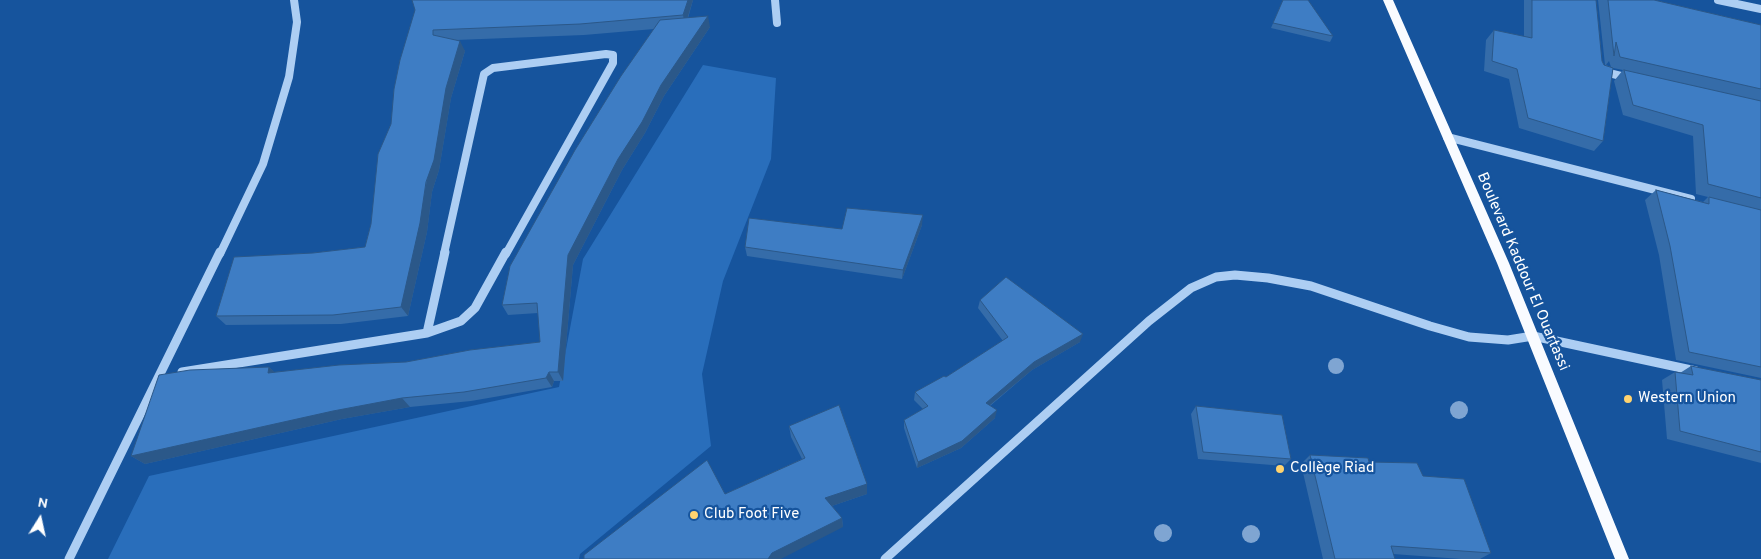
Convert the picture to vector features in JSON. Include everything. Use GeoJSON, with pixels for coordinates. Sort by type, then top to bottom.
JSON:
{"type":"FeatureCollection","features":[{"type":"Feature","properties":{"kind":"main road","name":"Boulevard Kaddour El Ouartassi"},"geometry":{"type":"LineString","coordinates":[[1388,0],[1533,336],[1622,559]]}},
{"type":"Feature","properties":{"kind":"street"},"geometry":{"type":"LineString","coordinates":[[69,559],[162,375],[263,164],[289,78],[297,22],[294,0]]}},
{"type":"Feature","properties":{"kind":"street"},"geometry":{"type":"LineString","coordinates":[[775,0],[777,23]]}},
{"type":"Feature","properties":{"kind":"street"},"geometry":{"type":"LineString","coordinates":[[1718,0],[1761,9]]}},
{"type":"Feature","properties":{"kind":"street"},"geometry":{"type":"LineString","coordinates":[[162,375],[428,333],[461,321],[475,308],[613,63],[613,55],[606,54],[493,68],[484,74],[428,333]]}},
{"type":"Feature","properties":{"kind":"street"},"geometry":{"type":"LineString","coordinates":[[1598,60],[1598,70],[1601,72],[1638,80]]}},
{"type":"Feature","properties":{"kind":"street"},"geometry":{"type":"LineString","coordinates":[[1447,137],[1704,203]]}},
{"type":"Feature","properties":{"kind":"street"},"geometry":{"type":"LineString","coordinates":[[885,559],[1149,321],[1191,288],[1216,277],[1268,278],[1311,286],[1430,326],[1469,337],[1508,340],[1533,336],[1704,372]]}},
{"type":"Feature","properties":{"kind":"shaded area"},"geometry":{"type":"Polygon","coordinates":[[[703,65],[776,78],[771,159],[723,281],[702,374],[711,446],[580,554],[579,559],[108,559],[149,476],[559,387],[583,259],[703,65]]]}},
{"type":"Feature","properties":{"kind":"building"},"geometry":{"type":"Polygon","coordinates":[[[412,0],[688,0],[683,15],[580,24],[433,30],[433,35],[460,41],[446,88],[434,160],[426,182],[420,223],[401,307],[333,315],[216,316],[234,257],[313,253],[365,247],[371,224],[378,154],[391,124],[394,89],[400,60],[415,10],[412,0]]]}},
{"type":"Feature","properties":{"kind":"building"},"geometry":{"type":"Polygon","coordinates":[[[1283,0],[1308,0],[1333,36],[1273,23],[1283,0]]]}},
{"type":"Feature","properties":{"kind":"building"},"geometry":{"type":"Polygon","coordinates":[[[1532,0],[1596,0],[1602,61],[1604,65],[1613,68],[1603,141],[1528,118],[1517,69],[1492,61],[1494,30],[1532,38],[1532,0]]]}},
{"type":"Feature","properties":{"kind":"building"},"geometry":{"type":"Polygon","coordinates":[[[1608,0],[1654,0],[1761,25],[1761,89],[1620,57],[1616,42],[1614,56],[1608,0]]]}},
{"type":"Feature","properties":{"kind":"building"},"geometry":{"type":"Polygon","coordinates":[[[708,16],[661,85],[642,122],[618,159],[568,255],[558,372],[549,372],[546,378],[464,392],[402,398],[333,411],[131,456],[159,375],[190,370],[269,367],[268,373],[339,365],[406,362],[470,350],[540,342],[537,303],[502,305],[510,266],[575,150],[621,76],[660,20],[708,16]]]}},
{"type":"Feature","properties":{"kind":"building"},"geometry":{"type":"Polygon","coordinates":[[[1624,70],[1761,101],[1761,198],[1708,184],[1703,125],[1633,105],[1624,70]]]}},
{"type":"Feature","properties":{"kind":"building"},"geometry":{"type":"Polygon","coordinates":[[[1656,190],[1709,204],[1709,197],[1761,210],[1761,367],[1689,352],[1670,246],[1656,190]]]}},
{"type":"Feature","properties":{"kind":"building"},"geometry":{"type":"Polygon","coordinates":[[[847,208],[923,215],[903,270],[745,247],[749,218],[842,229],[847,208]]]}},
{"type":"Feature","properties":{"kind":"building"},"geometry":{"type":"Polygon","coordinates":[[[1006,277],[1083,334],[1034,362],[986,403],[997,410],[962,441],[918,462],[904,420],[928,406],[915,392],[944,376],[946,377],[1008,337],[980,300],[1006,277]]]}},
{"type":"Feature","properties":{"kind":"building"},"geometry":{"type":"Polygon","coordinates":[[[1691,366],[1761,380],[1761,452],[1680,431],[1675,372],[1693,375],[1691,366]]]}},
{"type":"Feature","properties":{"kind":"building"},"geometry":{"type":"Polygon","coordinates":[[[839,405],[867,484],[825,498],[842,518],[772,553],[768,559],[584,559],[584,555],[707,460],[725,494],[805,458],[789,426],[839,405]]]}},
{"type":"Feature","properties":{"kind":"building"},"geometry":{"type":"Polygon","coordinates":[[[1196,406],[1282,415],[1291,459],[1203,452],[1196,406]]]}},
{"type":"Feature","properties":{"kind":"building"},"geometry":{"type":"Polygon","coordinates":[[[1310,455],[1368,458],[1369,462],[1417,463],[1423,476],[1464,479],[1491,553],[1391,546],[1395,559],[1335,559],[1310,455]]]}},
{"type":"Feature","properties":{"kind":"place","name":"Western Union"},"geometry":{"type":"Point","coordinates":[1628,399]}},
{"type":"Feature","properties":{"kind":"place","name":"Collège Riad"},"geometry":{"type":"Point","coordinates":[1280,469]}},
{"type":"Feature","properties":{"kind":"place","name":"Club Foot Five"},"geometry":{"type":"Point","coordinates":[694,515]}}]}
